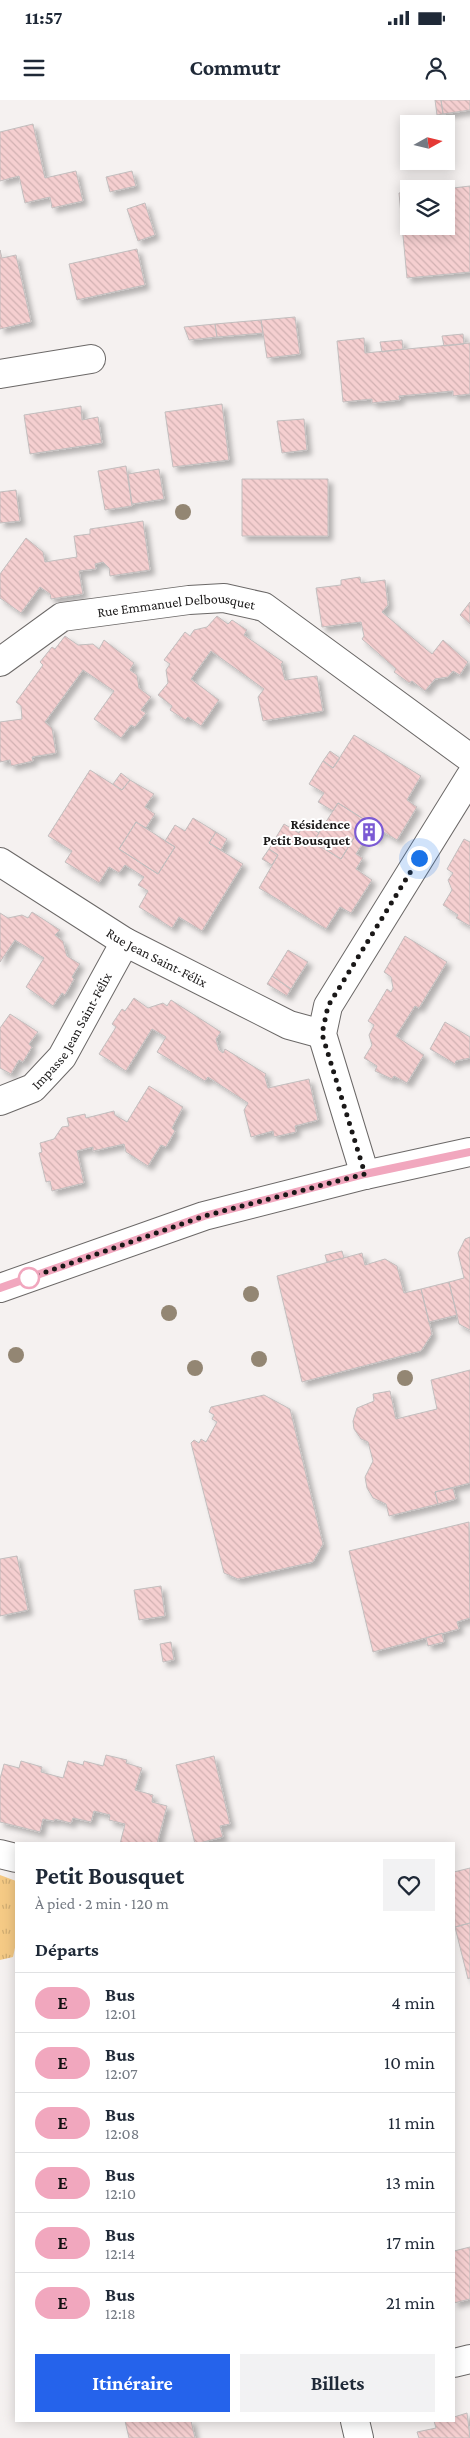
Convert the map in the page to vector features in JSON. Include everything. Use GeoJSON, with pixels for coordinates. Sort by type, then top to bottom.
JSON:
{"type":"FeatureCollection","features":[{"type":"Feature","properties":{"kind":"street"},"geometry":{"type":"LineString","coordinates":[[0,374],[91,358]]}},
{"type":"Feature","properties":{"kind":"street","name":"Rue Emmanuel Delbousquet"},"geometry":{"type":"LineString","coordinates":[[0,662],[62,616],[189,600],[224,598],[264,607],[470,758]]}},
{"type":"Feature","properties":{"kind":"street"},"geometry":{"type":"LineString","coordinates":[[365,1174],[322,1034],[328,1006],[470,777]]}},
{"type":"Feature","properties":{"kind":"street","name":"Rue Jean Saint-Félix"},"geometry":{"type":"LineString","coordinates":[[0,862],[125,942],[289,1025],[322,1034]]}},
{"type":"Feature","properties":{"kind":"street","name":"Impasse Jean Saint-Félix"},"geometry":{"type":"LineString","coordinates":[[0,1101],[33,1088],[62,1057],[125,942]]}},
{"type":"Feature","properties":{"kind":"street"},"geometry":{"type":"LineString","coordinates":[[0,1288],[204,1216],[365,1174],[470,1152]]}},
{"type":"Feature","properties":{"kind":"street"},"geometry":{"type":"LineString","coordinates":[[0,1854],[15,1858]]}},
{"type":"Feature","properties":{"kind":"street"},"geometry":{"type":"LineString","coordinates":[[455,2363],[470,2359]]}},
{"type":"Feature","properties":{"kind":"street"},"geometry":{"type":"LineString","coordinates":[[355,2422],[359,2438]]}},
{"type":"Feature","properties":{"kind":"green space"},"geometry":{"type":"Polygon","coordinates":[[[0,1875],[15,1881],[15,1948],[13,1957],[0,1960],[0,1875]]]}},
{"type":"Feature","properties":{"kind":"building"},"geometry":{"type":"Polygon","coordinates":[[[435,100],[441,100],[443,114],[437,115],[435,100]]]}},
{"type":"Feature","properties":{"kind":"building"},"geometry":{"type":"Polygon","coordinates":[[[441,100],[470,100],[470,110],[443,114],[441,100]]]}},
{"type":"Feature","properties":{"kind":"building"},"geometry":{"type":"Polygon","coordinates":[[[33,124],[45,178],[76,171],[83,201],[52,208],[50,197],[25,203],[19,176],[0,181],[0,132],[33,124]]]}},
{"type":"Feature","properties":{"kind":"building"},"geometry":{"type":"Polygon","coordinates":[[[132,171],[136,186],[110,192],[106,177],[132,171]]]}},
{"type":"Feature","properties":{"kind":"building"},"geometry":{"type":"Polygon","coordinates":[[[470,186],[470,272],[407,278],[403,235],[455,235],[455,188],[470,186]]]}},
{"type":"Feature","properties":{"kind":"building"},"geometry":{"type":"Polygon","coordinates":[[[145,203],[155,235],[138,241],[127,209],[145,203]]]}},
{"type":"Feature","properties":{"kind":"building"},"geometry":{"type":"Polygon","coordinates":[[[137,249],[145,285],[77,300],[69,264],[137,249]]]}},
{"type":"Feature","properties":{"kind":"building"},"geometry":{"type":"Polygon","coordinates":[[[0,250],[2,258],[16,255],[31,322],[0,329],[0,250]]]}},
{"type":"Feature","properties":{"kind":"building"},"geometry":{"type":"Polygon","coordinates":[[[295,317],[300,354],[267,358],[261,320],[295,317]]]}},
{"type":"Feature","properties":{"kind":"building"},"geometry":{"type":"Polygon","coordinates":[[[261,320],[263,333],[217,337],[215,324],[261,320]]]}},
{"type":"Feature","properties":{"kind":"building"},"geometry":{"type":"Polygon","coordinates":[[[215,324],[217,337],[189,340],[184,327],[215,324]]]}},
{"type":"Feature","properties":{"kind":"building"},"geometry":{"type":"Polygon","coordinates":[[[463,334],[464,344],[444,346],[442,336],[463,334]]]}},
{"type":"Feature","properties":{"kind":"building"},"geometry":{"type":"Polygon","coordinates":[[[364,338],[365,353],[470,343],[470,394],[453,396],[453,391],[399,396],[400,400],[372,403],[372,399],[343,402],[337,341],[364,338]]]}},
{"type":"Feature","properties":{"kind":"building"},"geometry":{"type":"Polygon","coordinates":[[[402,340],[403,349],[382,352],[380,342],[402,340]]]}},
{"type":"Feature","properties":{"kind":"building"},"geometry":{"type":"Polygon","coordinates":[[[222,404],[229,460],[173,467],[165,412],[222,404]]]}},
{"type":"Feature","properties":{"kind":"building"},"geometry":{"type":"Polygon","coordinates":[[[81,406],[82,420],[98,417],[102,443],[30,454],[24,415],[81,406]]]}},
{"type":"Feature","properties":{"kind":"building"},"geometry":{"type":"Polygon","coordinates":[[[304,419],[307,450],[282,453],[277,421],[304,419]]]}},
{"type":"Feature","properties":{"kind":"building"},"geometry":{"type":"Polygon","coordinates":[[[126,466],[132,506],[105,510],[98,471],[126,466]]]}},
{"type":"Feature","properties":{"kind":"building"},"geometry":{"type":"Polygon","coordinates":[[[159,469],[164,499],[132,504],[128,474],[159,469]]]}},
{"type":"Feature","properties":{"kind":"building"},"geometry":{"type":"Polygon","coordinates":[[[242,479],[328,479],[328,536],[242,536],[242,479]]]}},
{"type":"Feature","properties":{"kind":"building"},"geometry":{"type":"Polygon","coordinates":[[[16,490],[20,521],[0,523],[0,492],[16,490]]]}},
{"type":"Feature","properties":{"kind":"building"},"geometry":{"type":"Polygon","coordinates":[[[143,521],[150,570],[110,576],[109,568],[103,562],[95,564],[96,569],[79,571],[83,594],[51,599],[50,594],[40,587],[21,613],[0,598],[0,574],[26,538],[43,552],[45,562],[77,557],[74,536],[90,534],[90,529],[143,521]]]}},
{"type":"Feature","properties":{"kind":"building"},"geometry":{"type":"Polygon","coordinates":[[[360,577],[361,583],[385,580],[388,605],[382,612],[432,654],[443,640],[468,662],[460,675],[453,671],[448,677],[435,679],[425,691],[412,681],[409,683],[394,672],[396,669],[362,639],[364,636],[361,622],[322,627],[316,588],[341,585],[341,580],[360,577]]]}},
{"type":"Feature","properties":{"kind":"building"},"geometry":{"type":"Polygon","coordinates":[[[470,602],[470,624],[460,615],[470,602]]]}},
{"type":"Feature","properties":{"kind":"building"},"geometry":{"type":"Polygon","coordinates":[[[217,616],[228,624],[232,620],[247,630],[244,635],[283,662],[281,664],[285,680],[317,676],[323,711],[263,721],[258,697],[264,689],[211,651],[191,679],[219,700],[201,726],[188,717],[185,720],[170,710],[172,706],[158,695],[168,683],[166,670],[170,664],[164,660],[185,632],[190,636],[194,630],[207,627],[217,616]]]}},
{"type":"Feature","properties":{"kind":"building"},"geometry":{"type":"Polygon","coordinates":[[[65,636],[78,645],[93,644],[99,649],[104,640],[134,663],[130,670],[137,675],[139,688],[151,697],[141,710],[146,713],[135,727],[131,725],[121,738],[94,719],[114,691],[83,670],[45,722],[52,728],[56,753],[32,757],[33,761],[11,766],[10,760],[0,762],[0,722],[22,719],[21,706],[16,702],[43,665],[40,662],[52,647],[55,649],[65,636]]]}},
{"type":"Feature","properties":{"kind":"building","name":"Résidence Petit Bousquet"},"geometry":{"type":"Polygon","coordinates":[[[354,735],[421,776],[407,800],[417,807],[397,840],[382,831],[376,840],[368,835],[356,854],[363,858],[356,869],[372,880],[351,913],[340,907],[326,929],[259,888],[278,855],[269,849],[284,824],[299,833],[304,824],[319,833],[313,842],[341,859],[365,820],[338,803],[333,811],[318,802],[324,793],[309,784],[323,761],[333,768],[354,735]]]}},
{"type":"Feature","properties":{"kind":"building"},"geometry":{"type":"Polygon","coordinates":[[[330,751],[340,758],[333,768],[323,761],[330,751]]]}},
{"type":"Feature","properties":{"kind":"building"},"geometry":{"type":"Polygon","coordinates":[[[90,770],[122,790],[130,780],[154,794],[145,807],[155,814],[146,828],[136,822],[119,849],[158,874],[175,847],[165,841],[175,825],[185,831],[193,818],[216,832],[209,843],[243,864],[202,931],[179,917],[172,928],[139,907],[148,891],[138,885],[144,877],[125,865],[119,873],[109,867],[99,883],[65,862],[72,851],[48,836],[90,770]]]}},
{"type":"Feature","properties":{"kind":"building"},"geometry":{"type":"Polygon","coordinates":[[[121,773],[130,780],[122,790],[113,784],[121,773]]]}},
{"type":"Feature","properties":{"kind":"building"},"geometry":{"type":"Polygon","coordinates":[[[338,803],[365,820],[341,859],[313,842],[338,803]]]}},
{"type":"Feature","properties":{"kind":"building"},"geometry":{"type":"Polygon","coordinates":[[[136,822],[175,847],[158,874],[119,849],[136,822]]]}},
{"type":"Feature","properties":{"kind":"building"},"geometry":{"type":"Polygon","coordinates":[[[216,832],[227,839],[221,850],[209,843],[216,832]]]}},
{"type":"Feature","properties":{"kind":"building"},"geometry":{"type":"Polygon","coordinates":[[[464,839],[470,842],[470,926],[456,918],[458,915],[443,905],[452,890],[448,880],[453,873],[447,869],[464,839]]]}},
{"type":"Feature","properties":{"kind":"building"},"geometry":{"type":"Polygon","coordinates":[[[269,849],[278,855],[272,865],[262,859],[269,849]]]}},
{"type":"Feature","properties":{"kind":"building"},"geometry":{"type":"Polygon","coordinates":[[[32,912],[60,930],[55,935],[63,941],[67,956],[80,964],[72,977],[74,979],[65,995],[62,993],[53,1006],[26,987],[44,958],[15,940],[0,962],[0,913],[8,918],[22,915],[28,918],[32,912]]]}},
{"type":"Feature","properties":{"kind":"building"},"geometry":{"type":"Polygon","coordinates":[[[405,936],[447,962],[419,1008],[415,1006],[396,1036],[424,1055],[407,1083],[394,1076],[392,1079],[375,1071],[377,1066],[364,1058],[372,1045],[369,1035],[374,1025],[368,1021],[387,989],[391,992],[393,988],[391,977],[384,972],[405,936]]]}},
{"type":"Feature","properties":{"kind":"building"},"geometry":{"type":"Polygon","coordinates":[[[288,950],[308,962],[291,989],[272,976],[288,950]]]}},
{"type":"Feature","properties":{"kind":"building"},"geometry":{"type":"Polygon","coordinates":[[[272,976],[291,989],[287,996],[267,984],[272,976]]]}},
{"type":"Feature","properties":{"kind":"building"},"geometry":{"type":"Polygon","coordinates":[[[134,998],[148,1008],[163,1003],[167,1006],[171,1000],[221,1032],[216,1039],[219,1050],[223,1053],[225,1049],[266,1074],[268,1088],[309,1079],[318,1120],[295,1126],[296,1132],[274,1137],[273,1131],[251,1137],[244,1110],[248,1103],[208,1077],[205,1081],[157,1052],[166,1037],[152,1029],[126,1071],[99,1054],[116,1027],[112,1024],[122,1009],[125,1011],[134,998]]]}},
{"type":"Feature","properties":{"kind":"building"},"geometry":{"type":"Polygon","coordinates":[[[10,1014],[38,1032],[29,1044],[32,1047],[23,1062],[19,1060],[11,1074],[0,1068],[0,1028],[10,1014]]]}},
{"type":"Feature","properties":{"kind":"building"},"geometry":{"type":"Polygon","coordinates":[[[445,1022],[470,1037],[470,1058],[456,1061],[455,1064],[430,1049],[445,1022]]]}},
{"type":"Feature","properties":{"kind":"building"},"geometry":{"type":"Polygon","coordinates":[[[149,1086],[183,1107],[172,1128],[175,1131],[166,1147],[161,1145],[148,1166],[126,1152],[124,1144],[93,1151],[93,1147],[77,1151],[84,1183],[52,1191],[50,1181],[46,1182],[39,1153],[42,1152],[40,1143],[54,1139],[62,1127],[69,1126],[67,1118],[85,1114],[86,1118],[114,1111],[115,1115],[127,1122],[149,1086]]]}},
{"type":"Feature","properties":{"kind":"building"},"geometry":{"type":"Polygon","coordinates":[[[470,1237],[470,1330],[459,1324],[449,1282],[464,1278],[458,1253],[465,1239],[470,1237]]]}},
{"type":"Feature","properties":{"kind":"building"},"geometry":{"type":"Polygon","coordinates":[[[342,1251],[344,1258],[327,1262],[325,1255],[342,1251]]]}},
{"type":"Feature","properties":{"kind":"building"},"geometry":{"type":"Polygon","coordinates":[[[362,1253],[365,1265],[385,1259],[397,1266],[404,1293],[421,1289],[432,1334],[421,1351],[302,1382],[277,1276],[362,1253]]]}},
{"type":"Feature","properties":{"kind":"building"},"geometry":{"type":"Polygon","coordinates":[[[449,1282],[457,1315],[429,1322],[421,1289],[449,1282]]]}},
{"type":"Feature","properties":{"kind":"building"},"geometry":{"type":"Polygon","coordinates":[[[470,1370],[470,1483],[435,1492],[438,1504],[389,1516],[386,1504],[373,1498],[367,1488],[365,1477],[373,1461],[368,1442],[361,1439],[354,1429],[353,1421],[357,1408],[374,1401],[373,1394],[390,1391],[396,1419],[437,1409],[431,1380],[470,1370]]]}},
{"type":"Feature","properties":{"kind":"building"},"geometry":{"type":"Polygon","coordinates":[[[264,1395],[290,1409],[323,1544],[313,1562],[238,1579],[224,1573],[191,1443],[194,1440],[199,1443],[201,1439],[206,1442],[217,1422],[212,1419],[214,1415],[209,1412],[211,1407],[264,1395]]]}},
{"type":"Feature","properties":{"kind":"building"},"geometry":{"type":"Polygon","coordinates":[[[453,1488],[456,1499],[438,1504],[435,1492],[453,1488]]]}},
{"type":"Feature","properties":{"kind":"building"},"geometry":{"type":"Polygon","coordinates":[[[469,1522],[470,1618],[457,1622],[459,1629],[373,1652],[349,1551],[469,1522]]]}},
{"type":"Feature","properties":{"kind":"building"},"geometry":{"type":"Polygon","coordinates":[[[17,1556],[28,1610],[0,1616],[0,1559],[17,1556]]]}},
{"type":"Feature","properties":{"kind":"building"},"geometry":{"type":"Polygon","coordinates":[[[161,1586],[165,1616],[139,1620],[134,1590],[161,1586]]]}},
{"type":"Feature","properties":{"kind":"building"},"geometry":{"type":"Polygon","coordinates":[[[442,1633],[444,1642],[428,1646],[426,1638],[442,1633]]]}},
{"type":"Feature","properties":{"kind":"building"},"geometry":{"type":"Polygon","coordinates":[[[171,1642],[174,1660],[163,1662],[160,1644],[171,1642]]]}},
{"type":"Feature","properties":{"kind":"building"},"geometry":{"type":"Polygon","coordinates":[[[106,1755],[127,1760],[126,1763],[142,1768],[135,1790],[153,1795],[152,1802],[167,1806],[158,1842],[120,1842],[125,1824],[109,1820],[110,1815],[94,1811],[91,1822],[73,1818],[71,1823],[55,1819],[54,1821],[43,1819],[40,1832],[0,1822],[0,1779],[4,1764],[19,1768],[21,1761],[42,1767],[41,1772],[63,1778],[68,1761],[83,1765],[84,1761],[103,1766],[106,1755]]]}},
{"type":"Feature","properties":{"kind":"building"},"geometry":{"type":"Polygon","coordinates":[[[214,1756],[230,1824],[220,1826],[223,1837],[195,1842],[176,1765],[214,1756]]]}},
{"type":"Feature","properties":{"kind":"building"},"geometry":{"type":"Polygon","coordinates":[[[470,1868],[470,1923],[455,1927],[455,1872],[470,1868]]]}},
{"type":"Feature","properties":{"kind":"building"},"geometry":{"type":"Polygon","coordinates":[[[470,1923],[470,1978],[468,1979],[455,1927],[470,1923]]]}},
{"type":"Feature","properties":{"kind":"building"},"geometry":{"type":"Polygon","coordinates":[[[470,2247],[470,2299],[455,2303],[455,2251],[470,2247]]]}},
{"type":"Feature","properties":{"kind":"building"},"geometry":{"type":"Polygon","coordinates":[[[467,2413],[470,2438],[419,2438],[417,2432],[436,2428],[434,2422],[455,2422],[455,2417],[467,2413]]]}},
{"type":"Feature","properties":{"kind":"building"},"geometry":{"type":"Polygon","coordinates":[[[125,2422],[191,2422],[195,2438],[129,2438],[125,2422]]]}},
{"type":"Feature","properties":{"kind":"bus line","name":"E"},"geometry":{"type":"LineString","coordinates":[[0,1288],[204,1216],[365,1174],[470,1152]]}},
{"type":"Feature","properties":{"kind":"place","name":"Résidence Petit Bousquet"},"geometry":{"type":"Point","coordinates":[369,832]}},
{"type":"Feature","properties":{"kind":"route"},"geometry":{"type":"LineString","coordinates":[[29,1278],[204,1216],[365,1174],[322,1034],[328,1006],[419,858]]}}]}
